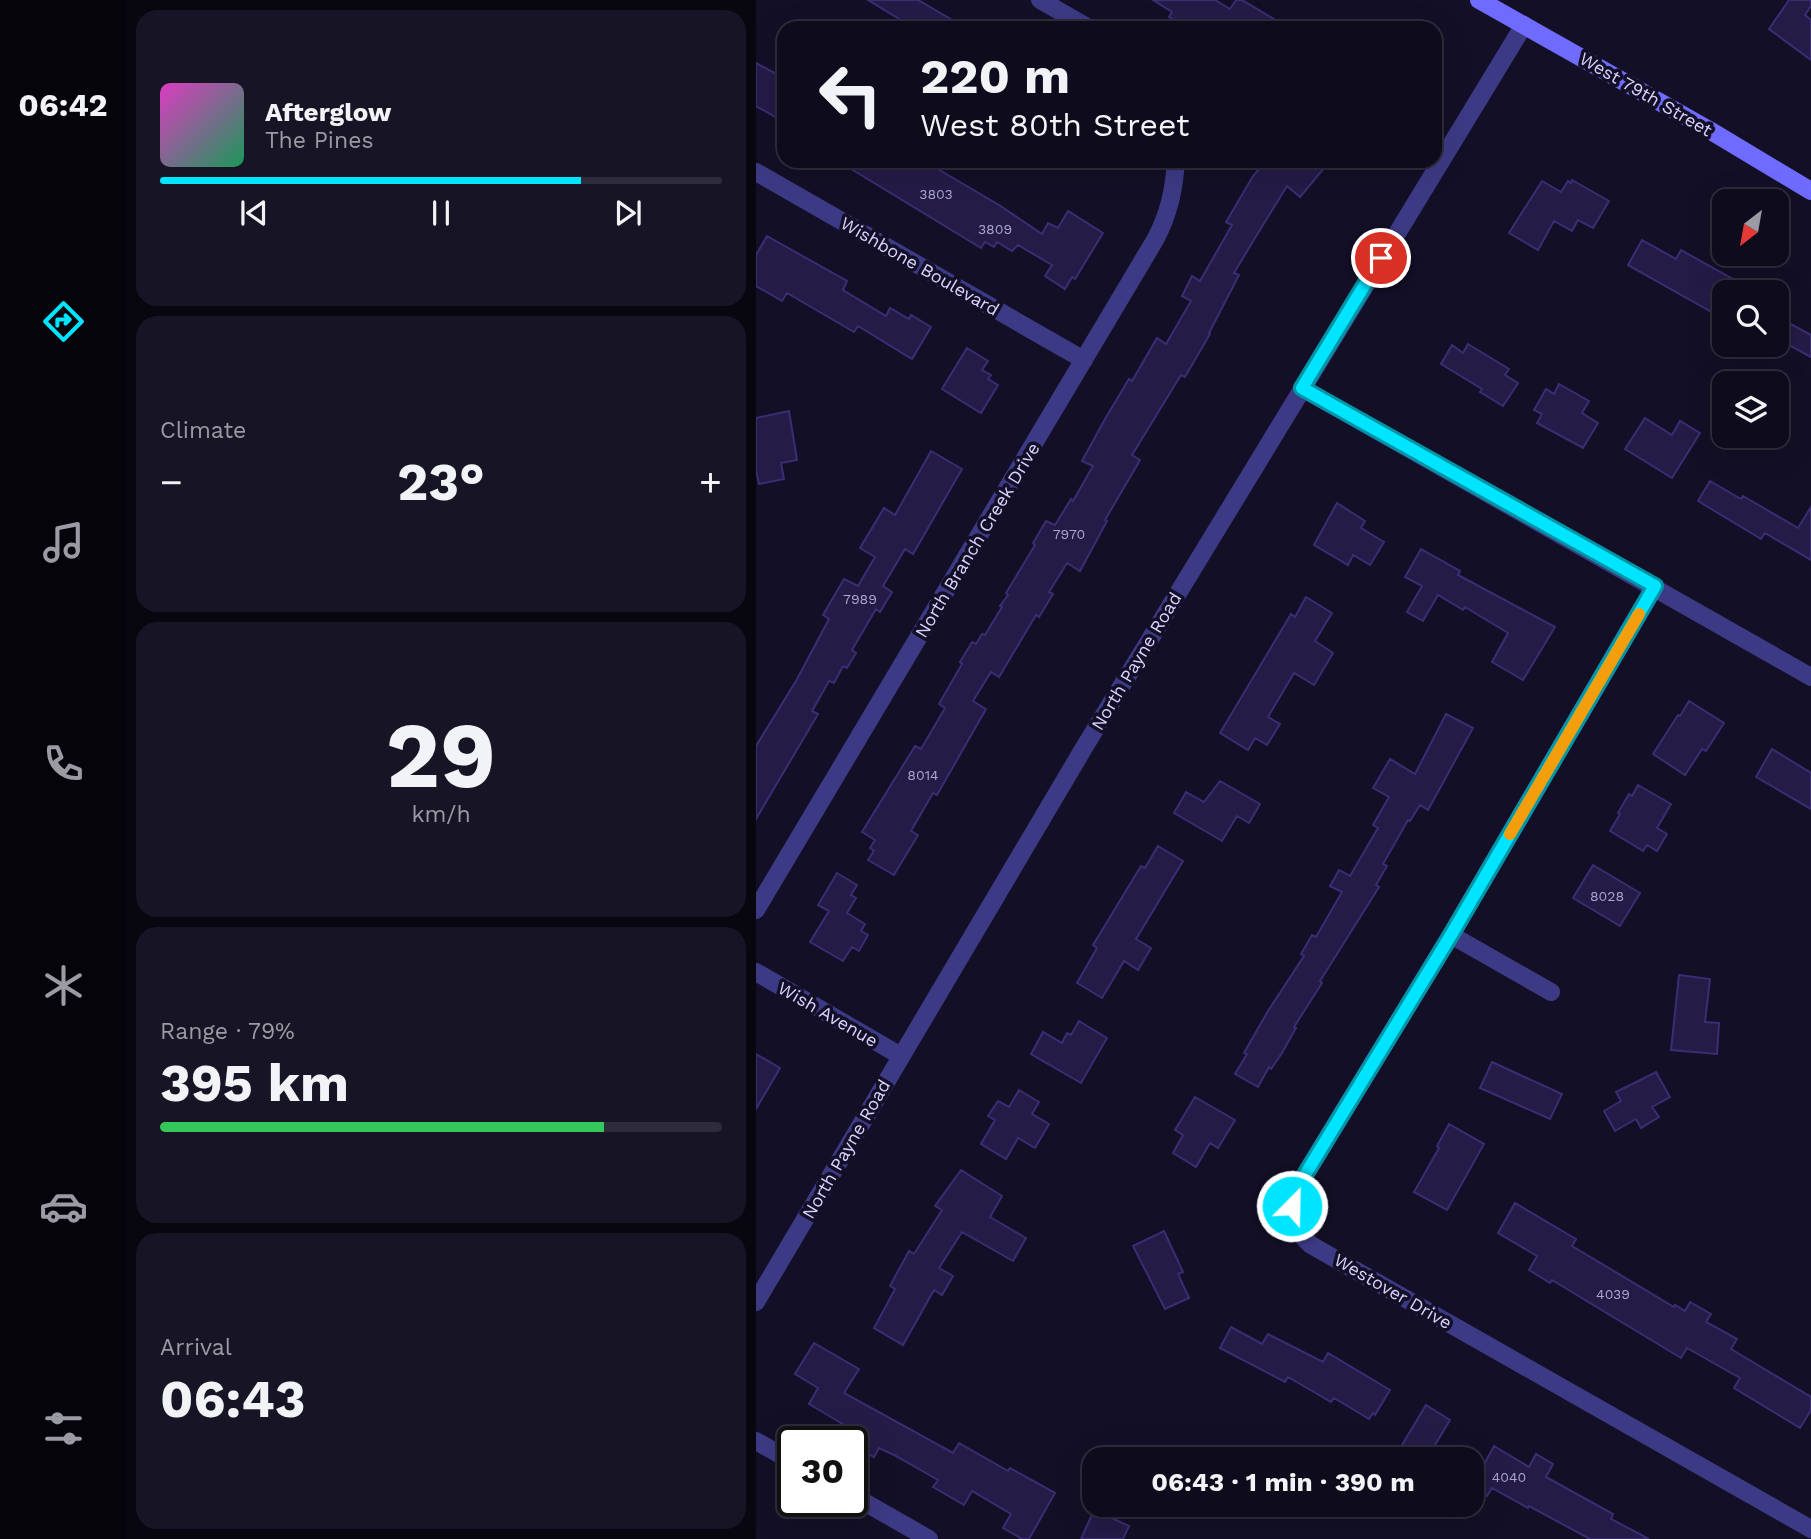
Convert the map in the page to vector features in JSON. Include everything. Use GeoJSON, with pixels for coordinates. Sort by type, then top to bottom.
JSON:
{"type":"FeatureCollection","features":[{"type":"Feature","properties":{"kind":"main road","name":"West 79th Street"},"geometry":{"type":"LineString","coordinates":[[1479,0],[1711,131],[1811,191]]}},
{"type":"Feature","properties":{"kind":"street"},"geometry":{"type":"LineString","coordinates":[[1040,0],[1078,21]]}},
{"type":"Feature","properties":{"kind":"street","name":"North Payne Road"},"geometry":{"type":"LineString","coordinates":[[1442,159],[1524,25]]}},
{"type":"Feature","properties":{"kind":"street","name":"North Branch Creek Drive"},"geometry":{"type":"LineString","coordinates":[[756,911],[1164,223],[1175,184],[1176,168]]}},
{"type":"Feature","properties":{"kind":"street","name":"North Payne Road"},"geometry":{"type":"LineString","coordinates":[[756,1302],[901,1056],[1437,168]]}},
{"type":"Feature","properties":{"kind":"street","name":"Wishbone Boulevard"},"geometry":{"type":"LineString","coordinates":[[756,172],[1084,359]]}},
{"type":"Feature","properties":{"kind":"street"},"geometry":{"type":"LineString","coordinates":[[1302,388],[1655,586],[1811,677]]}},
{"type":"Feature","properties":{"kind":"street","name":"Westover Drive"},"geometry":{"type":"LineString","coordinates":[[1655,586],[1451,935],[1300,1183],[1292,1206],[1295,1225],[1311,1245],[1811,1529]]}},
{"type":"Feature","properties":{"kind":"street"},"geometry":{"type":"LineString","coordinates":[[1451,935],[1551,992]]}},
{"type":"Feature","properties":{"kind":"street","name":"Wish Avenue"},"geometry":{"type":"LineString","coordinates":[[756,972],[901,1056]]}},
{"type":"Feature","properties":{"kind":"street"},"geometry":{"type":"LineString","coordinates":[[756,1441],[777,1453]]}},
{"type":"Feature","properties":{"kind":"street"},"geometry":{"type":"LineString","coordinates":[[868,1504],[929,1539]]}},
{"type":"Feature","properties":{"kind":"building"},"geometry":{"type":"Polygon","coordinates":[[[868,0],[918,0],[954,21],[902,21],[868,0]]]}},
{"type":"Feature","properties":{"kind":"building"},"geometry":{"type":"Polygon","coordinates":[[[1153,0],[1215,0],[1230,9],[1236,0],[1242,0],[1277,21],[1176,21],[1169,17],[1172,12],[1153,0]]]}},
{"type":"Feature","properties":{"kind":"building"},"geometry":{"type":"Polygon","coordinates":[[[1789,0],[1811,0],[1811,6],[1805,15],[1811,20],[1811,60],[1769,29],[1789,0]]]}},
{"type":"Feature","properties":{"kind":"building"},"geometry":{"type":"Polygon","coordinates":[[[756,63],[777,74],[777,118],[756,106],[756,63]]]}},
{"type":"Feature","properties":{"kind":"building"},"geometry":{"type":"Polygon","coordinates":[[[850,168],[936,168],[1042,234],[1048,223],[1058,228],[1068,211],[1103,233],[1075,279],[1072,277],[1065,289],[1045,276],[1052,265],[1018,245],[1012,251],[997,242],[994,247],[985,242],[981,248],[850,168]]]}},
{"type":"Feature","properties":{"kind":"building"},"geometry":{"type":"Polygon","coordinates":[[[1260,168],[1324,168],[1300,197],[1287,186],[1234,273],[1239,275],[1210,334],[1185,377],[1181,375],[1132,455],[1140,460],[1105,520],[1107,521],[1080,571],[1067,563],[1049,592],[1053,594],[1039,617],[1036,615],[999,677],[991,672],[973,701],[986,709],[937,795],[933,793],[911,831],[918,835],[894,875],[868,860],[874,851],[870,848],[875,840],[862,832],[915,746],[921,749],[945,708],[939,704],[962,664],[960,662],[972,642],[976,644],[982,634],[985,635],[1046,521],[1055,525],[1071,499],[1073,501],[1093,466],[1082,461],[1105,419],[1129,379],[1132,381],[1157,338],[1166,344],[1191,301],[1182,296],[1192,276],[1200,281],[1232,225],[1226,222],[1260,168]]]}},
{"type":"Feature","properties":{"kind":"building"},"geometry":{"type":"Polygon","coordinates":[[[1572,180],[1609,201],[1593,228],[1578,220],[1572,231],[1554,221],[1538,250],[1509,233],[1542,181],[1561,192],[1568,181],[1571,183],[1572,180]]]}},
{"type":"Feature","properties":{"kind":"building"},"geometry":{"type":"Polygon","coordinates":[[[767,236],[847,281],[843,290],[886,316],[890,308],[909,319],[911,315],[931,327],[912,359],[858,326],[854,332],[787,293],[782,301],[756,286],[756,255],[767,236]]]}},
{"type":"Feature","properties":{"kind":"building"},"geometry":{"type":"Polygon","coordinates":[[[1642,240],[1676,259],[1681,250],[1735,280],[1712,280],[1712,312],[1628,265],[1642,240]]]}},
{"type":"Feature","properties":{"kind":"building"},"geometry":{"type":"Polygon","coordinates":[[[1789,323],[1811,335],[1811,357],[1789,345],[1789,323]]]}},
{"type":"Feature","properties":{"kind":"building"},"geometry":{"type":"Polygon","coordinates":[[[1468,344],[1509,369],[1505,375],[1518,383],[1503,406],[1480,392],[1482,389],[1441,364],[1452,345],[1463,353],[1468,344]]]}},
{"type":"Feature","properties":{"kind":"building"},"geometry":{"type":"Polygon","coordinates":[[[967,348],[988,361],[982,370],[991,375],[988,379],[998,385],[981,413],[942,389],[967,348]]]}},
{"type":"Feature","properties":{"kind":"building"},"geometry":{"type":"Polygon","coordinates":[[[1559,384],[1589,401],[1582,413],[1598,423],[1583,448],[1537,423],[1542,414],[1534,410],[1546,389],[1554,394],[1559,384]]]}},
{"type":"Feature","properties":{"kind":"building"},"geometry":{"type":"Polygon","coordinates":[[[789,411],[797,460],[781,463],[784,479],[759,484],[756,470],[756,418],[789,411]]]}},
{"type":"Feature","properties":{"kind":"building"},"geometry":{"type":"Polygon","coordinates":[[[1645,418],[1672,435],[1680,421],[1700,433],[1672,478],[1625,449],[1645,418]]]}},
{"type":"Feature","properties":{"kind":"building"},"geometry":{"type":"Polygon","coordinates":[[[931,451],[962,469],[913,554],[905,549],[883,586],[892,592],[880,612],[876,609],[852,650],[856,653],[847,668],[843,666],[834,683],[829,681],[812,711],[818,714],[756,819],[756,746],[796,681],[829,619],[823,615],[844,579],[858,586],[875,557],[860,548],[884,508],[895,515],[931,451]]]}},
{"type":"Feature","properties":{"kind":"building"},"geometry":{"type":"Polygon","coordinates":[[[1710,481],[1741,499],[1743,496],[1798,528],[1811,507],[1811,560],[1765,533],[1761,539],[1698,501],[1710,481]]]}},
{"type":"Feature","properties":{"kind":"building"},"geometry":{"type":"Polygon","coordinates":[[[1337,503],[1365,521],[1361,528],[1384,542],[1370,565],[1353,555],[1348,565],[1314,545],[1337,503]]]}},
{"type":"Feature","properties":{"kind":"building"},"geometry":{"type":"Polygon","coordinates":[[[1421,549],[1460,571],[1458,575],[1555,627],[1523,680],[1492,662],[1508,633],[1465,607],[1463,610],[1438,595],[1423,621],[1407,612],[1422,586],[1405,577],[1421,549]]]}},
{"type":"Feature","properties":{"kind":"building"},"geometry":{"type":"Polygon","coordinates":[[[1306,597],[1332,613],[1315,641],[1333,653],[1314,685],[1294,673],[1268,717],[1280,724],[1267,745],[1255,738],[1248,750],[1220,733],[1291,614],[1295,617],[1306,597]]]}},
{"type":"Feature","properties":{"kind":"building"},"geometry":{"type":"Polygon","coordinates":[[[1689,701],[1724,723],[1706,751],[1702,749],[1685,775],[1653,754],[1689,701]]]}},
{"type":"Feature","properties":{"kind":"building"},"geometry":{"type":"Polygon","coordinates":[[[1446,714],[1473,728],[1428,810],[1420,805],[1410,821],[1408,820],[1383,864],[1387,866],[1376,885],[1379,887],[1320,981],[1322,983],[1294,1027],[1296,1028],[1282,1053],[1271,1069],[1269,1067],[1258,1087],[1235,1074],[1268,1011],[1304,956],[1301,954],[1312,935],[1316,937],[1342,892],[1330,886],[1339,870],[1350,876],[1378,828],[1373,825],[1389,797],[1373,788],[1390,759],[1415,774],[1446,714]]]}},
{"type":"Feature","properties":{"kind":"building"},"geometry":{"type":"Polygon","coordinates":[[[1772,749],[1811,773],[1811,809],[1756,777],[1772,749]]]}},
{"type":"Feature","properties":{"kind":"building"},"geometry":{"type":"Polygon","coordinates":[[[1220,781],[1260,804],[1249,823],[1237,816],[1222,841],[1174,813],[1186,792],[1204,802],[1220,781]]]}},
{"type":"Feature","properties":{"kind":"building"},"geometry":{"type":"Polygon","coordinates":[[[1638,785],[1671,804],[1657,828],[1667,834],[1657,851],[1647,845],[1643,851],[1610,831],[1629,794],[1632,796],[1638,785]]]}},
{"type":"Feature","properties":{"kind":"building"},"geometry":{"type":"Polygon","coordinates":[[[1158,846],[1183,861],[1136,939],[1151,948],[1138,970],[1124,961],[1102,998],[1077,983],[1097,948],[1093,945],[1141,866],[1145,868],[1158,846]]]}},
{"type":"Feature","properties":{"kind":"building"},"geometry":{"type":"Polygon","coordinates":[[[1593,865],[1640,893],[1620,926],[1573,898],[1593,865]]]}},
{"type":"Feature","properties":{"kind":"building"},"geometry":{"type":"Polygon","coordinates":[[[837,873],[857,885],[851,895],[856,898],[847,913],[865,924],[861,931],[868,935],[859,951],[852,947],[843,961],[810,942],[829,911],[818,905],[837,873]]]}},
{"type":"Feature","properties":{"kind":"building"},"geometry":{"type":"Polygon","coordinates":[[[1679,975],[1710,979],[1705,1022],[1719,1023],[1717,1054],[1671,1050],[1679,975]]]}},
{"type":"Feature","properties":{"kind":"building"},"geometry":{"type":"Polygon","coordinates":[[[1079,1021],[1107,1038],[1081,1083],[1031,1054],[1043,1032],[1062,1043],[1067,1033],[1071,1035],[1079,1021]]]}},
{"type":"Feature","properties":{"kind":"building"},"geometry":{"type":"Polygon","coordinates":[[[756,1054],[780,1068],[756,1109],[756,1054]]]}},
{"type":"Feature","properties":{"kind":"building"},"geometry":{"type":"Polygon","coordinates":[[[1492,1062],[1562,1094],[1550,1119],[1480,1088],[1492,1062]]]}},
{"type":"Feature","properties":{"kind":"building"},"geometry":{"type":"Polygon","coordinates":[[[1656,1072],[1670,1097],[1652,1107],[1659,1117],[1641,1128],[1636,1119],[1615,1131],[1604,1111],[1621,1101],[1616,1092],[1656,1072]]]}},
{"type":"Feature","properties":{"kind":"building"},"geometry":{"type":"Polygon","coordinates":[[[1019,1090],[1039,1102],[1032,1114],[1049,1124],[1035,1148],[1018,1138],[1006,1159],[981,1144],[995,1120],[988,1116],[998,1101],[1009,1107],[1019,1090]]]}},
{"type":"Feature","properties":{"kind":"building"},"geometry":{"type":"Polygon","coordinates":[[[1195,1097],[1235,1120],[1218,1148],[1210,1143],[1196,1167],[1173,1153],[1183,1135],[1175,1130],[1195,1097]]]}},
{"type":"Feature","properties":{"kind":"building"},"geometry":{"type":"Polygon","coordinates":[[[1449,1124],[1484,1144],[1447,1210],[1414,1192],[1449,1124]]]}},
{"type":"Feature","properties":{"kind":"building"},"geometry":{"type":"Polygon","coordinates":[[[961,1170],[1002,1196],[990,1217],[1026,1238],[1013,1261],[962,1232],[939,1268],[953,1276],[942,1295],[934,1290],[903,1345],[874,1328],[895,1289],[890,1286],[909,1251],[914,1254],[942,1210],[935,1206],[961,1170]]]}},
{"type":"Feature","properties":{"kind":"building"},"geometry":{"type":"Polygon","coordinates":[[[1515,1203],[1576,1239],[1572,1246],[1674,1307],[1675,1305],[1685,1311],[1690,1302],[1711,1314],[1706,1322],[1737,1339],[1731,1349],[1811,1397],[1811,1410],[1800,1428],[1734,1388],[1740,1378],[1687,1348],[1681,1358],[1552,1280],[1550,1283],[1529,1270],[1537,1256],[1498,1233],[1515,1203]]]}},
{"type":"Feature","properties":{"kind":"building"},"geometry":{"type":"Polygon","coordinates":[[[1164,1231],[1183,1272],[1178,1274],[1189,1298],[1165,1309],[1133,1246],[1164,1231]]]}},
{"type":"Feature","properties":{"kind":"building"},"geometry":{"type":"Polygon","coordinates":[[[1231,1327],[1262,1344],[1268,1334],[1323,1362],[1328,1353],[1390,1390],[1375,1415],[1373,1413],[1369,1419],[1334,1398],[1331,1402],[1288,1377],[1285,1382],[1220,1348],[1231,1327]]]}},
{"type":"Feature","properties":{"kind":"building"},"geometry":{"type":"Polygon","coordinates":[[[814,1343],[859,1369],[844,1393],[953,1453],[959,1443],[1008,1471],[1010,1468],[1055,1493],[1029,1539],[1022,1539],[1003,1528],[1011,1514],[972,1491],[964,1505],[933,1487],[938,1480],[894,1455],[879,1448],[874,1457],[868,1453],[868,1426],[846,1426],[809,1404],[818,1388],[795,1374],[814,1343]]]}},
{"type":"Feature","properties":{"kind":"building"},"geometry":{"type":"Polygon","coordinates":[[[1426,1405],[1450,1420],[1434,1447],[1401,1447],[1426,1405]]]}},
{"type":"Feature","properties":{"kind":"building"},"geometry":{"type":"Polygon","coordinates":[[[1494,1446],[1529,1467],[1536,1454],[1553,1464],[1546,1477],[1613,1514],[1611,1519],[1649,1539],[1590,1539],[1492,1488],[1487,1496],[1484,1494],[1484,1465],[1494,1446]]]}},
{"type":"Feature","properties":{"kind":"building"},"geometry":{"type":"Polygon","coordinates":[[[1091,1517],[1109,1517],[1129,1526],[1123,1539],[1081,1539],[1091,1517]]]}},
{"type":"Feature","properties":{"kind":"slow traffic"},"geometry":{"type":"LineString","coordinates":[[1510,834],[1639,614]]}},
{"type":"Feature","properties":{"kind":"route"},"geometry":{"type":"LineString","coordinates":[[1292,1206],[1300,1183],[1451,935],[1655,586],[1302,388],[1381,258]]}}]}
